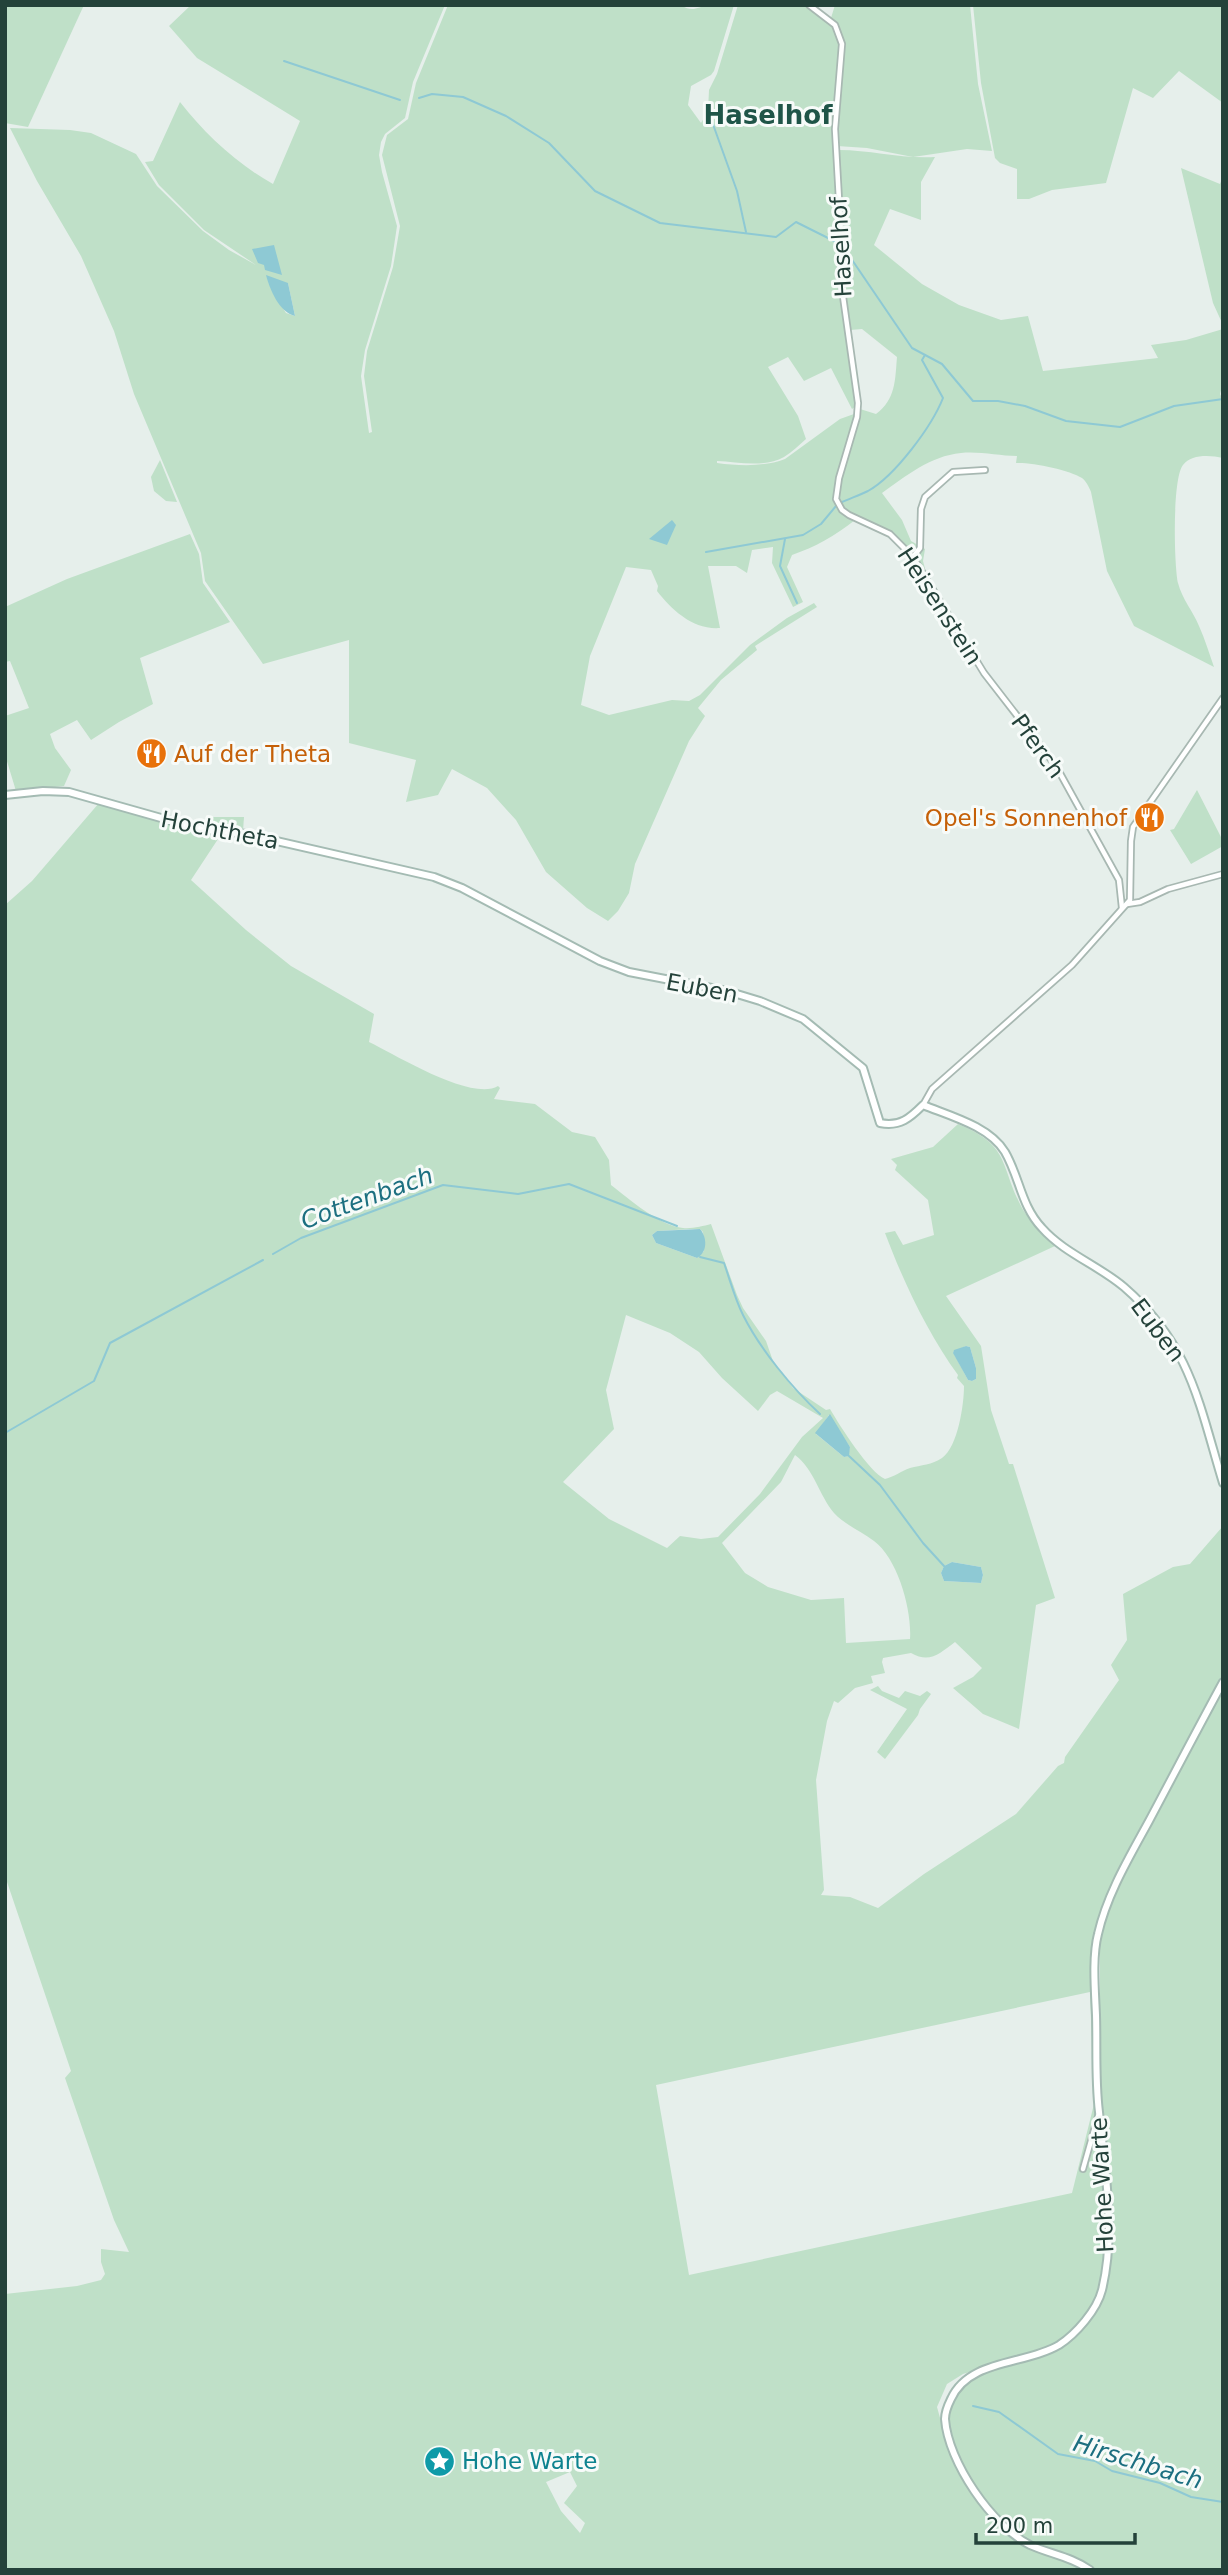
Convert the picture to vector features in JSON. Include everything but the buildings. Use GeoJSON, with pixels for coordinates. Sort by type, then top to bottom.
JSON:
{"type":"FeatureCollection","features":[{"type":"Feature","properties":{"kind":"street","name":"Haselhof"},"geometry":{"type":"LineString","coordinates":[[809,5],[835,25],[842,44],[835,129],[842,231],[840,275],[858,403],[857,417],[839,478],[836,499]]}},
{"type":"Feature","properties":{"kind":"street"},"geometry":{"type":"LineString","coordinates":[[913,557],[920,548],[921,509],[925,497],[953,472],[985,470]]}},
{"type":"Feature","properties":{"kind":"street","name":"Heisenstein"},"geometry":{"type":"LineString","coordinates":[[836,499],[842,510],[890,534],[913,557],[964,644],[1003,699]]}},
{"type":"Feature","properties":{"kind":"street"},"geometry":{"type":"LineString","coordinates":[[1124,906],[1131,895],[1133,827],[1223,698]]}},
{"type":"Feature","properties":{"kind":"street","name":"Pferch"},"geometry":{"type":"LineString","coordinates":[[1003,699],[1056,766],[1119,880],[1124,906]]}},
{"type":"Feature","properties":{"kind":"street","name":"Hochtheta"},"geometry":{"type":"LineString","coordinates":[[5,795],[43,791],[69,792],[190,827],[246,834],[435,877]]}},
{"type":"Feature","properties":{"kind":"street"},"geometry":{"type":"LineString","coordinates":[[1124,906],[1168,889],[1223,874]]}},
{"type":"Feature","properties":{"kind":"street","name":"Euben"},"geometry":{"type":"LineString","coordinates":[[435,877],[463,888],[592,957],[629,972],[727,991],[803,1019],[863,1068],[880,1123],[892,1126],[909,1118],[923,1105],[932,1089],[1072,965],[1124,906]]}},
{"type":"Feature","properties":{"kind":"street","name":"Euben"},"geometry":{"type":"LineString","coordinates":[[923,1105],[960,1120],[996,1140],[1010,1164],[1023,1201],[1043,1230],[1124,1287],[1166,1334],[1181,1356],[1198,1394],[1223,1483]]}},
{"type":"Feature","properties":{"kind":"street","name":"Hohe Warte"},"geometry":{"type":"LineString","coordinates":[[1090,2570],[1076,2561],[1030,2545],[1003,2527],[968,2483],[952,2449],[945,2416],[961,2381],[988,2368],[1036,2355],[1060,2344],[1081,2325],[1101,2293],[1108,2253],[1103,2140],[1099,2112],[1095,1988],[1097,1935],[1126,1863],[1223,1682]]}},
{"type":"Feature","properties":{"kind":"street"},"geometry":{"type":"LineString","coordinates":[[1083,2169],[1099,2112]]}},
{"type":"Feature","properties":{"kind":"green space"},"geometry":{"type":"Polygon","coordinates":[[[5,5],[84,5],[28,127],[5,123],[5,5]]]}},
{"type":"Feature","properties":{"kind":"green space"},"geometry":{"type":"Polygon","coordinates":[[[191,5],[445,5],[413,82],[405,118],[385,134],[381,142],[379,155],[382,172],[397,226],[391,266],[365,350],[361,376],[369,433],[372,432],[364,376],[367,351],[393,267],[400,226],[382,155],[387,135],[408,119],[416,83],[448,5],[681,5],[692,9],[709,5],[734,5],[714,71],[691,86],[688,105],[701,123],[708,111],[709,90],[717,74],[738,5],[806,5],[833,26],[840,44],[834,129],[841,253],[839,275],[856,406],[852,409],[831,368],[804,381],[788,357],[768,367],[798,416],[806,439],[777,460],[760,463],[717,463],[751,465],[769,463],[785,459],[840,419],[854,414],[837,477],[835,499],[848,517],[855,520],[825,540],[792,555],[787,567],[803,602],[793,607],[772,563],[773,547],[752,550],[747,573],[736,566],[708,566],[720,628],[701,626],[676,612],[657,591],[658,586],[651,570],[626,567],[590,656],[581,705],[609,715],[672,700],[689,701],[700,695],[750,645],[787,618],[814,603],[817,607],[755,646],[757,650],[721,680],[698,708],[705,716],[689,741],[635,864],[629,893],[608,921],[587,908],[546,872],[516,820],[487,788],[452,769],[438,795],[406,802],[416,760],[349,743],[349,640],[263,664],[205,581],[201,553],[134,394],[114,331],[81,256],[10,128],[91,133],[136,154],[157,186],[203,231],[256,265],[204,230],[159,185],[145,162],[153,161],[180,102],[222,148],[273,184],[300,121],[197,58],[169,26],[191,5]],[[288,283],[275,296],[286,313],[295,316],[288,283]]]}},
{"type":"Feature","properties":{"kind":"green space"},"geometry":{"type":"Polygon","coordinates":[[[835,5],[970,5],[978,84],[992,151],[967,149],[913,157],[867,148],[837,146],[843,44],[841,34],[831,18],[835,5]]]}},
{"type":"Feature","properties":{"kind":"green space"},"geometry":{"type":"Polygon","coordinates":[[[973,5],[1223,5],[1223,103],[1179,71],[1153,98],[1133,88],[1106,183],[1052,190],[1029,199],[1017,199],[1017,169],[1000,163],[995,158],[981,83],[973,5]]]}},
{"type":"Feature","properties":{"kind":"green space"},"geometry":{"type":"Polygon","coordinates":[[[839,150],[935,157],[921,182],[921,220],[890,209],[874,245],[922,284],[959,305],[1001,320],[1028,316],[1043,371],[1158,358],[1151,345],[1186,340],[1223,329],[1223,383],[1220,394],[1223,400],[1223,458],[1196,457],[1183,465],[1177,487],[1175,523],[1178,583],[1197,621],[1214,667],[1134,626],[1107,571],[1091,492],[1085,481],[1076,475],[1050,467],[1016,463],[1017,456],[968,453],[939,458],[900,480],[882,493],[902,520],[911,541],[925,549],[923,561],[928,580],[914,556],[900,541],[845,508],[840,500],[839,490],[860,409],[876,414],[883,408],[893,388],[897,357],[862,329],[850,330],[842,275],[844,253],[838,173],[839,150]]]}},
{"type":"Feature","properties":{"kind":"green space"},"geometry":{"type":"Polygon","coordinates":[[[1181,168],[1220,184],[1223,176],[1223,325],[1213,303],[1181,168]]]}},
{"type":"Feature","properties":{"kind":"green space"},"geometry":{"type":"Polygon","coordinates":[[[160,460],[177,502],[166,501],[154,491],[151,477],[160,460]]]}},
{"type":"Feature","properties":{"kind":"green space"},"geometry":{"type":"Polygon","coordinates":[[[190,534],[199,554],[203,583],[230,622],[140,658],[153,704],[91,740],[77,720],[50,734],[55,748],[71,770],[64,786],[16,791],[6,758],[5,716],[29,708],[10,661],[5,662],[5,607],[67,579],[190,534]]]}},
{"type":"Feature","properties":{"kind":"green space"},"geometry":{"type":"Polygon","coordinates":[[[1197,790],[1223,841],[1223,846],[1191,864],[1170,830],[1174,829],[1197,790]]]}},
{"type":"Feature","properties":{"kind":"green space"},"geometry":{"type":"Polygon","coordinates":[[[99,803],[168,824],[222,833],[191,880],[291,966],[374,1014],[369,1042],[453,1083],[486,1089],[498,1086],[500,1088],[494,1099],[535,1104],[572,1132],[595,1137],[609,1160],[611,1185],[645,1211],[683,1228],[711,1224],[737,1295],[766,1341],[773,1361],[793,1388],[826,1410],[830,1409],[863,1458],[885,1479],[910,1468],[934,1462],[948,1452],[959,1425],[964,1386],[917,1307],[885,1233],[895,1231],[903,1245],[934,1235],[928,1200],[895,1170],[897,1165],[891,1159],[933,1147],[958,1124],[987,1140],[995,1149],[1022,1208],[1055,1246],[946,1296],[981,1346],[991,1410],[1009,1464],[1013,1464],[1055,1598],[1036,1605],[1019,1729],[983,1714],[953,1688],[973,1677],[982,1668],[955,1642],[929,1657],[911,1653],[883,1658],[885,1673],[871,1676],[873,1683],[855,1688],[838,1703],[834,1701],[827,1721],[816,1780],[824,1890],[821,1895],[850,1897],[878,1908],[924,1874],[1016,1814],[1058,1766],[1064,1763],[1065,1757],[1119,1680],[1111,1665],[1127,1640],[1123,1594],[1173,1567],[1190,1564],[1223,1526],[1223,1679],[1125,1862],[1096,1931],[1094,2024],[1106,2253],[1103,2284],[1110,2254],[1105,2148],[1100,2106],[1100,1934],[1127,1864],[1223,1685],[1223,2570],[1096,2570],[1072,2557],[1032,2542],[1010,2527],[990,2507],[969,2477],[949,2430],[950,2404],[957,2392],[966,2382],[990,2369],[1056,2348],[1076,2329],[1058,2342],[1035,2352],[963,2374],[947,2384],[937,2407],[949,2450],[965,2484],[1002,2529],[1030,2547],[1085,2570],[5,2570],[5,2294],[77,2286],[101,2280],[105,2274],[101,2249],[129,2252],[114,2220],[65,2078],[71,2071],[5,1876],[5,905],[32,881],[99,803]],[[700,1229],[657,1231],[652,1235],[656,1243],[697,1258],[704,1251],[703,1232],[700,1229]],[[626,1315],[606,1390],[614,1429],[563,1482],[609,1519],[667,1548],[680,1536],[701,1539],[718,1537],[760,1494],[802,1437],[823,1418],[777,1391],[770,1395],[758,1411],[722,1378],[699,1352],[670,1333],[626,1315]],[[966,1346],[953,1352],[968,1380],[976,1379],[976,1368],[970,1347],[966,1346]],[[829,1415],[816,1434],[844,1457],[848,1456],[850,1447],[829,1415]],[[795,1455],[781,1482],[722,1543],[745,1573],[768,1587],[811,1600],[844,1598],[846,1643],[910,1639],[906,1600],[890,1560],[874,1541],[834,1513],[807,1467],[795,1455]],[[952,1562],[944,1566],[941,1573],[944,1581],[981,1583],[983,1575],[981,1567],[952,1562]],[[1090,1992],[656,2085],[689,2275],[1072,2193],[1094,2104],[1090,1992]],[[570,2472],[546,2482],[561,2511],[580,2533],[585,2523],[564,2503],[577,2486],[570,2472]]]}},
{"type":"Feature","properties":{"kind":"green space"},"geometry":{"type":"Polygon","coordinates":[[[211,817],[244,817],[243,831],[211,828],[211,817]]]}},
{"type":"Feature","properties":{"kind":"green space"},"geometry":{"type":"Polygon","coordinates":[[[878,1686],[882,1691],[899,1698],[905,1691],[920,1696],[927,1691],[931,1694],[885,1759],[877,1752],[907,1709],[870,1690],[878,1686]]]}},
{"type":"Feature","properties":{"kind":"water"},"geometry":{"type":"Polygon","coordinates":[[[274,245],[282,275],[265,270],[264,265],[258,263],[252,249],[274,245]]]}},
{"type":"Feature","properties":{"kind":"water"},"geometry":{"type":"Polygon","coordinates":[[[266,275],[288,283],[295,316],[280,305],[266,275]]]}},
{"type":"Feature","properties":{"kind":"water"},"geometry":{"type":"Polygon","coordinates":[[[672,520],[676,525],[667,545],[649,539],[672,520]]]}},
{"type":"Feature","properties":{"kind":"water"},"geometry":{"type":"Polygon","coordinates":[[[700,1229],[705,1244],[703,1252],[697,1258],[656,1243],[652,1235],[657,1231],[700,1229]]]}},
{"type":"Feature","properties":{"kind":"water"},"geometry":{"type":"Polygon","coordinates":[[[970,1347],[976,1368],[976,1379],[972,1381],[968,1380],[953,1353],[954,1350],[970,1347]]]}},
{"type":"Feature","properties":{"kind":"water"},"geometry":{"type":"Polygon","coordinates":[[[830,1414],[850,1447],[849,1456],[844,1457],[815,1433],[830,1414]]]}},
{"type":"Feature","properties":{"kind":"water"},"geometry":{"type":"Polygon","coordinates":[[[952,1562],[981,1567],[981,1583],[944,1581],[941,1573],[944,1566],[952,1562]]]}},
{"type":"Feature","properties":{"kind":"waterway"},"geometry":{"type":"LineString","coordinates":[[284,61],[400,100]]}},
{"type":"Feature","properties":{"kind":"waterway"},"geometry":{"type":"LineString","coordinates":[[419,98],[432,94],[463,97],[506,116],[549,143],[595,191],[660,223],[776,237],[796,222],[836,242]]}},
{"type":"Feature","properties":{"kind":"waterway"},"geometry":{"type":"LineString","coordinates":[[710,116],[737,191],[746,232]]}},
{"type":"Feature","properties":{"kind":"waterway"},"geometry":{"type":"LineString","coordinates":[[848,254],[912,348],[942,364],[973,401],[998,401],[1025,406],[1066,421],[1120,427],[1174,406],[1223,399]]}},
{"type":"Feature","properties":{"kind":"waterway"},"geometry":{"type":"LineString","coordinates":[[842,502],[868,491],[890,474],[922,436],[938,409],[943,398],[922,360],[925,355]]}},
{"type":"Feature","properties":{"kind":"waterway"},"geometry":{"type":"LineString","coordinates":[[706,552],[803,535],[821,524],[836,506]]}},
{"type":"Feature","properties":{"kind":"waterway"},"geometry":{"type":"LineString","coordinates":[[785,539],[780,566],[797,603]]}},
{"type":"Feature","properties":{"kind":"waterway","name":"Cottenbach"},"geometry":{"type":"LineString","coordinates":[[273,1254],[301,1238],[443,1185],[518,1194],[569,1184],[677,1226]]}},
{"type":"Feature","properties":{"kind":"waterway"},"geometry":{"type":"LineString","coordinates":[[700,1257],[724,1263],[740,1309],[758,1341],[788,1380],[820,1414]]}},
{"type":"Feature","properties":{"kind":"waterway","name":"Cottenbach"},"geometry":{"type":"LineString","coordinates":[[5,1433],[94,1381],[110,1343],[263,1260]]}},
{"type":"Feature","properties":{"kind":"waterway"},"geometry":{"type":"LineString","coordinates":[[849,1456],[880,1485],[923,1543],[944,1566]]}},
{"type":"Feature","properties":{"kind":"waterway","name":"Hirschbach"},"geometry":{"type":"LineString","coordinates":[[973,2406],[999,2412],[1058,2454],[1095,2461],[1112,2471],[1160,2483],[1191,2497],[1223,2502]]}},
{"type":"Feature","properties":{"kind":"place","name":"Auf der Theta"},"geometry":{"type":"Point","coordinates":[151,754]}},
{"type":"Feature","properties":{"kind":"place","name":"Opel's Sonnenhof"},"geometry":{"type":"Point","coordinates":[1150,818]}},
{"type":"Feature","properties":{"kind":"place","name":"Hohe Warte"},"geometry":{"type":"Point","coordinates":[439,2461]}},
{"type":"Feature","properties":{"kind":"district","name":"Haselhof"},"geometry":{"type":"Point","coordinates":[768,115]}}]}
